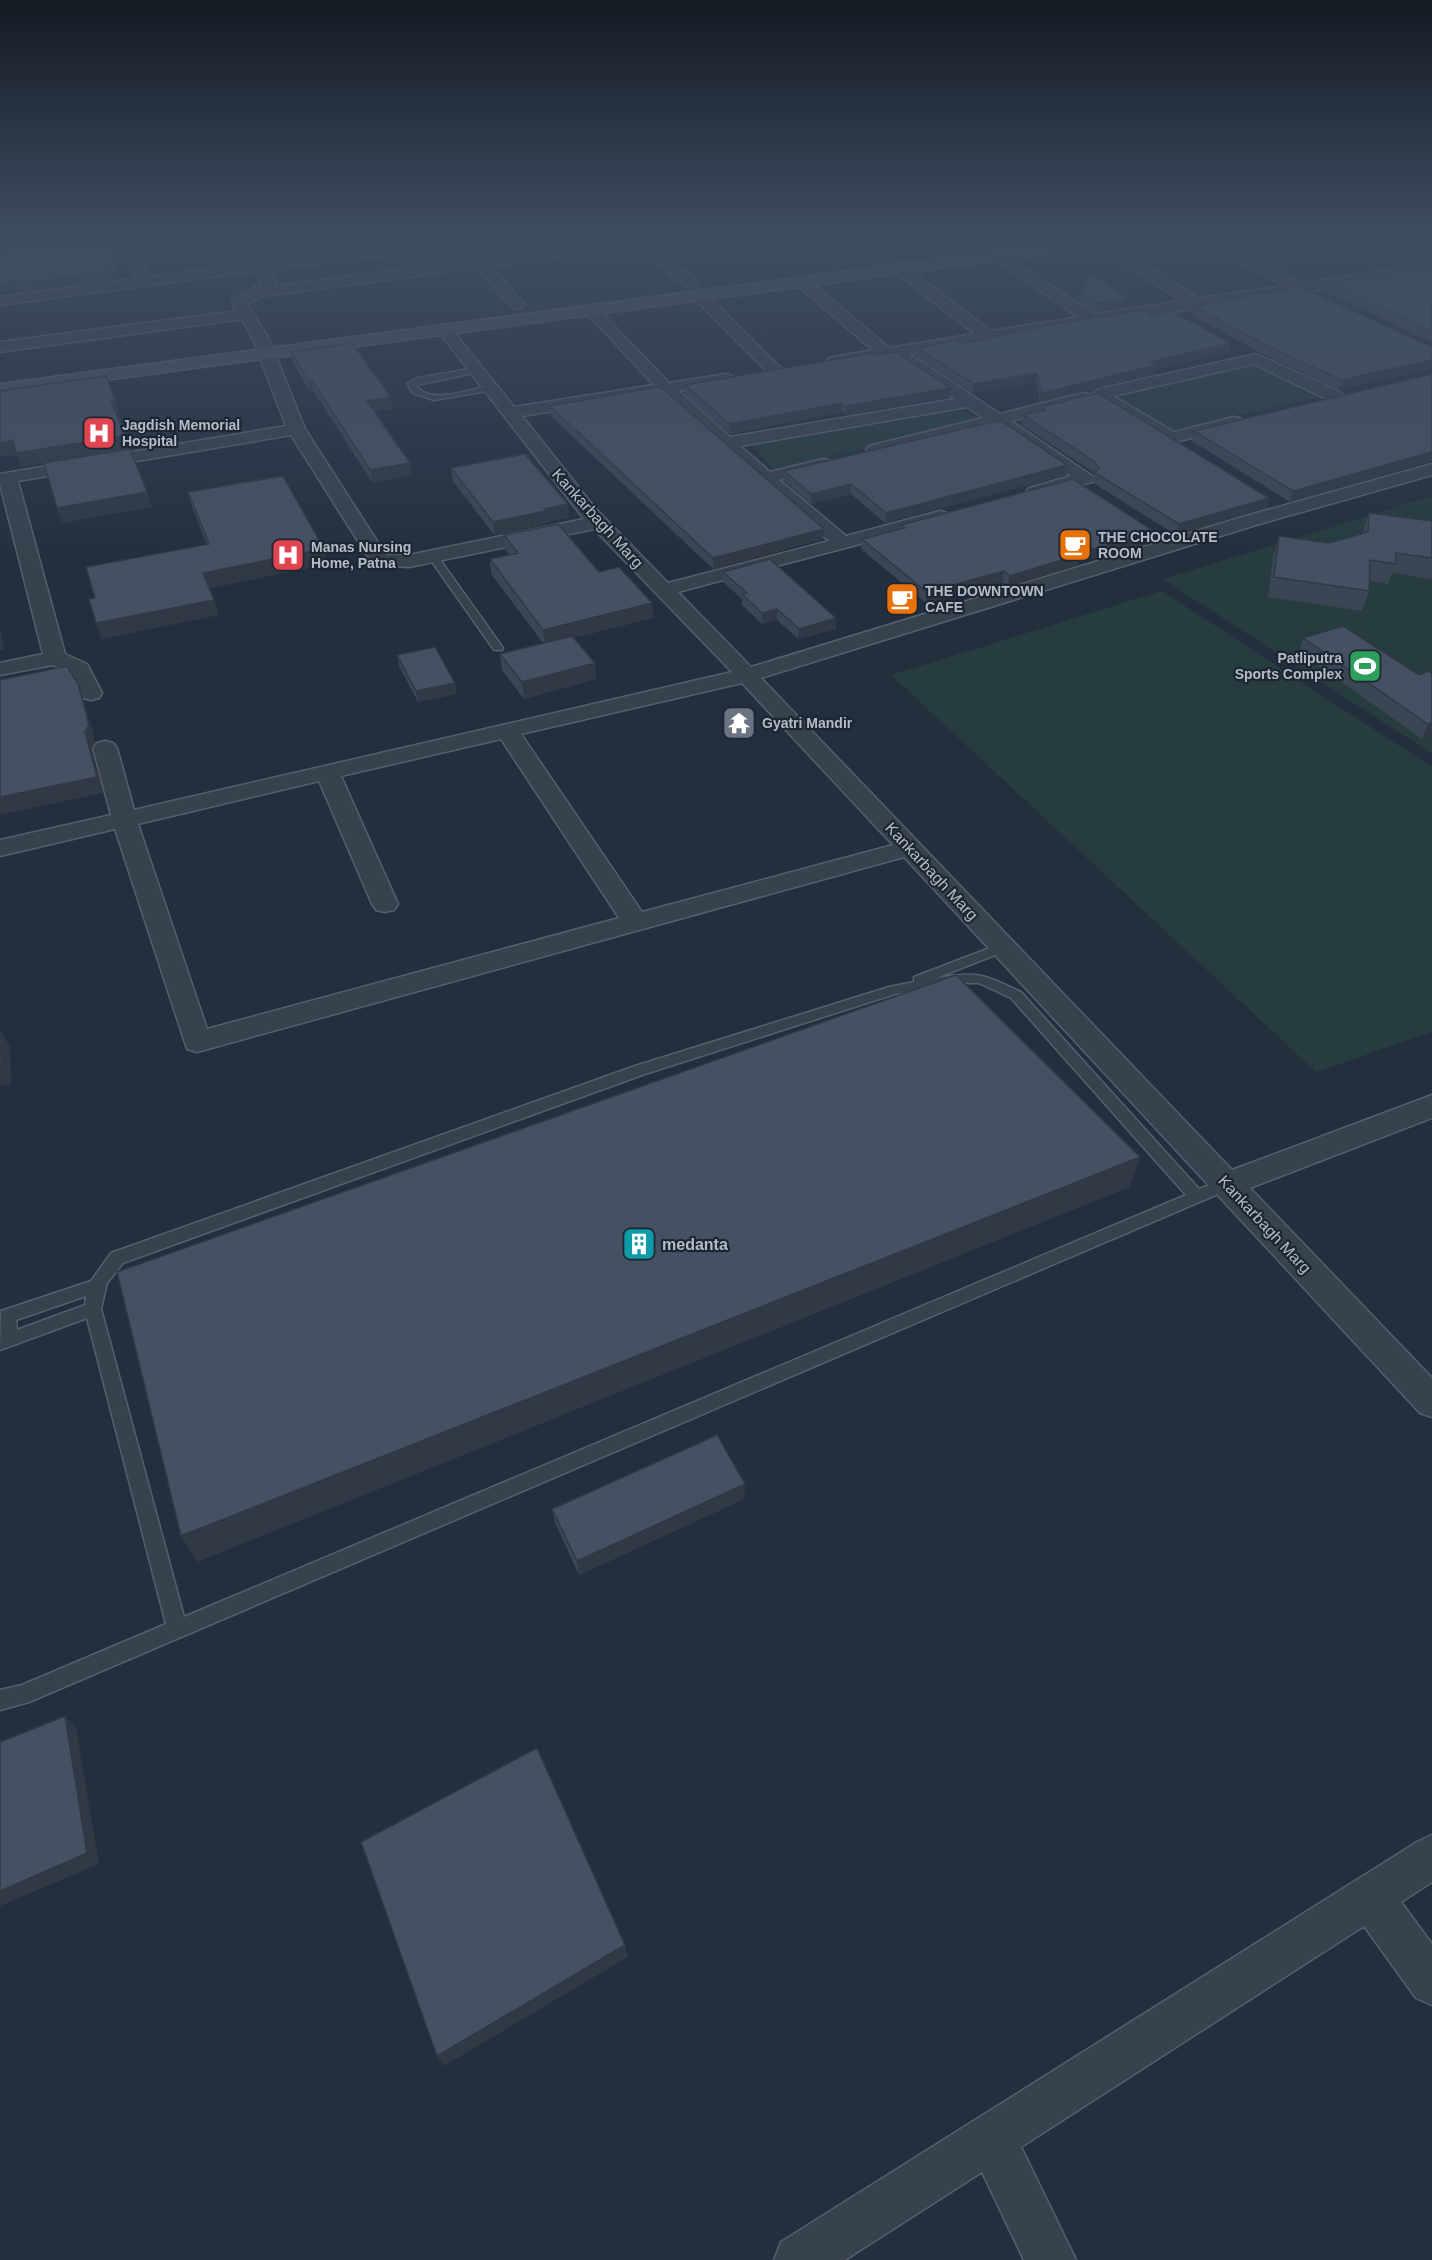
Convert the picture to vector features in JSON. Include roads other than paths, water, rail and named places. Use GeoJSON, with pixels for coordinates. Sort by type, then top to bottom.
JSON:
{"type":"FeatureCollection","features":[{"type":"Feature","properties":{"kind":"main road"},"geometry":{"type":"LineString","coordinates":[[0,389],[266,345]]}},
{"type":"Feature","properties":{"kind":"main road"},"geometry":{"type":"LineString","coordinates":[[0,377],[269,345]]}},
{"type":"Feature","properties":{"kind":"street","name":"Kankarbagh Marg"},"geometry":{"type":"LineString","coordinates":[[457,345],[598,522],[747,675],[1432,1402]]}},
{"type":"Feature","properties":{"kind":"street"},"geometry":{"type":"LineString","coordinates":[[625,345],[665,388],[843,543]]}},
{"type":"Feature","properties":{"kind":"street"},"geometry":{"type":"LineString","coordinates":[[510,413],[780,370],[754,345]]}},
{"type":"Feature","properties":{"kind":"street"},"geometry":{"type":"LineString","coordinates":[[882,345],[972,401],[1086,478],[1017,497]]}},
{"type":"Feature","properties":{"kind":"street"},"geometry":{"type":"LineString","coordinates":[[819,363],[930,345]]}},
{"type":"Feature","properties":{"kind":"street"},"geometry":{"type":"LineString","coordinates":[[263,346],[296,429],[380,561],[397,563],[598,522]]}},
{"type":"Feature","properties":{"kind":"street"},"geometry":{"type":"LineString","coordinates":[[1235,347],[1336,397]]}},
{"type":"Feature","properties":{"kind":"street"},"geometry":{"type":"LineString","coordinates":[[766,478],[1099,394],[1256,359]]}},
{"type":"Feature","properties":{"kind":"street"},"geometry":{"type":"LineString","coordinates":[[1314,403],[1356,393]]}},
{"type":"Feature","properties":{"kind":"street"},"geometry":{"type":"LineString","coordinates":[[1099,394],[1191,450]]}},
{"type":"Feature","properties":{"kind":"street"},"geometry":{"type":"LineString","coordinates":[[727,443],[972,401]]}},
{"type":"Feature","properties":{"kind":"street"},"geometry":{"type":"LineString","coordinates":[[1171,438],[1248,419]]}},
{"type":"Feature","properties":{"kind":"street"},"geometry":{"type":"LineString","coordinates":[[55,658],[4,478],[296,429]]}},
{"type":"Feature","properties":{"kind":"street"},"geometry":{"type":"LineString","coordinates":[[0,848],[747,675],[1173,544],[1432,469]]}},
{"type":"Feature","properties":{"kind":"street"},"geometry":{"type":"LineString","coordinates":[[1074,481],[1094,494]]}},
{"type":"Feature","properties":{"kind":"street"},"geometry":{"type":"LineString","coordinates":[[1268,498],[1287,510]]}},
{"type":"Feature","properties":{"kind":"street"},"geometry":{"type":"LineString","coordinates":[[664,590],[959,512]]}},
{"type":"Feature","properties":{"kind":"street"},"geometry":{"type":"LineString","coordinates":[[1154,532],[1173,544]]}},
{"type":"Feature","properties":{"kind":"street"},"geometry":{"type":"LineString","coordinates":[[0,669],[55,658],[79,669],[91,693]]}},
{"type":"Feature","properties":{"kind":"street"},"geometry":{"type":"LineString","coordinates":[[507,730],[636,924]]}},
{"type":"Feature","properties":{"kind":"street"},"geometry":{"type":"LineString","coordinates":[[105,748],[124,819],[197,1042],[910,848]]}},
{"type":"Feature","properties":{"kind":"street"},"geometry":{"type":"LineString","coordinates":[[327,772],[385,904]]}},
{"type":"Feature","properties":{"kind":"street"},"geometry":{"type":"LineString","coordinates":[[1227,1184],[1428,1113]]}},
{"type":"Feature","properties":{"kind":"street"},"geometry":{"type":"LineString","coordinates":[[799,2260],[1432,1857]]}},
{"type":"Feature","properties":{"kind":"street"},"geometry":{"type":"LineString","coordinates":[[1370,1897],[1432,1982]]}},
{"type":"Feature","properties":{"kind":"street"},"geometry":{"type":"LineString","coordinates":[[991,2138],[1051,2260]]}},
{"type":"Feature","properties":{"kind":"lane"},"geometry":{"type":"LineString","coordinates":[[483,379],[431,398],[420,396],[413,391],[411,384],[417,380],[483,379]]}},
{"type":"Feature","properties":{"kind":"lane"},"geometry":{"type":"LineString","coordinates":[[433,556],[498,648]]}},
{"type":"Feature","properties":{"kind":"lane"},"geometry":{"type":"LineString","coordinates":[[177,1629],[93,1309],[96,1286],[101,1275],[117,1258],[640,1070],[894,990],[1003,947]]}},
{"type":"Feature","properties":{"kind":"lane"},"geometry":{"type":"LineString","coordinates":[[894,990],[967,978],[981,979],[1016,995],[1197,1197]]}},
{"type":"Feature","properties":{"kind":"lane"},"geometry":{"type":"LineString","coordinates":[[0,1700],[22,1695],[1227,1184]]}},
{"type":"Feature","properties":{"kind":"lane"},"geometry":{"type":"LineString","coordinates":[[93,1309],[5,1341],[3,1317],[96,1286]]}},
{"type":"Feature","properties":{"kind":"place","name":"Jagdish Memorial Hospital"},"geometry":{"type":"Point","coordinates":[99,433]}},
{"type":"Feature","properties":{"kind":"place","name":"THE CHOCOLATE ROOM"},"geometry":{"type":"Point","coordinates":[1075,545]}},
{"type":"Feature","properties":{"kind":"place","name":"Manas Nursing Home, Patna"},"geometry":{"type":"Point","coordinates":[288,555]}},
{"type":"Feature","properties":{"kind":"place","name":"THE DOWNTOWN CAFE"},"geometry":{"type":"Point","coordinates":[902,599]}},
{"type":"Feature","properties":{"kind":"place","name":"Patliputra Sports Complex"},"geometry":{"type":"Point","coordinates":[1365,666]}},
{"type":"Feature","properties":{"kind":"place","name":"Gyatri Mandir"},"geometry":{"type":"Point","coordinates":[739,723]}},
{"type":"Feature","properties":{"kind":"place","name":"medanta"},"geometry":{"type":"Point","coordinates":[639,1244]}}]}
